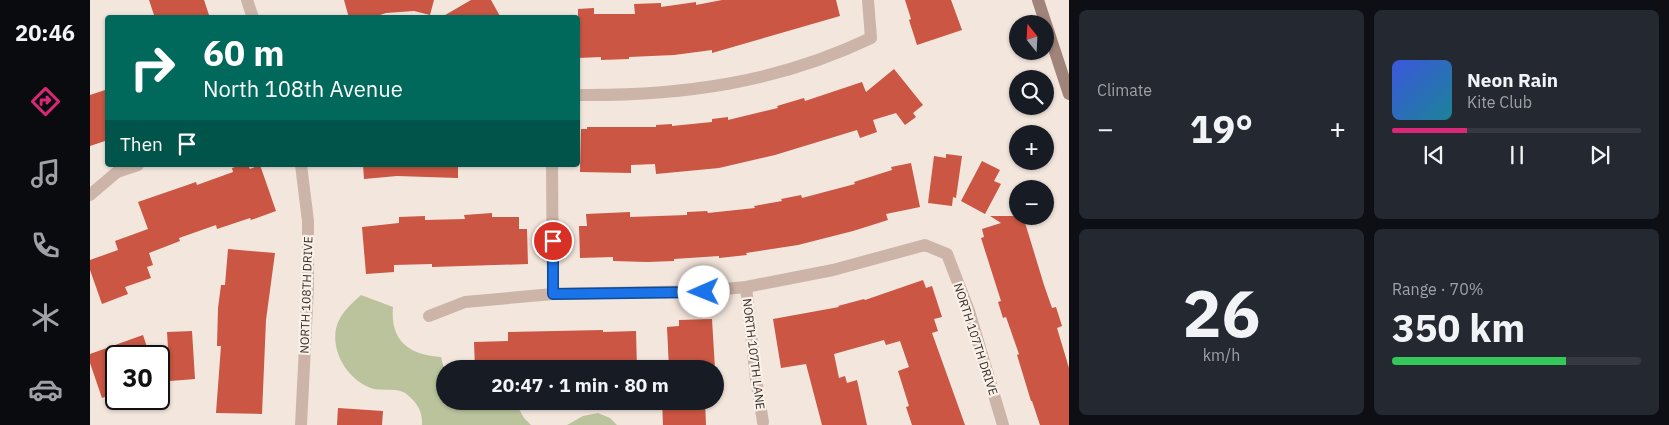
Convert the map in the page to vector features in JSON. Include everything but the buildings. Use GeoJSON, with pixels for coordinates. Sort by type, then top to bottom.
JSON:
{"type":"FeatureCollection","features":[{"type":"Feature","properties":{"kind":"main road"},"geometry":{"type":"LineString","coordinates":[[1038,0],[1069,94]]}},
{"type":"Feature","properties":{"kind":"street"},"geometry":{"type":"LineString","coordinates":[[247,0],[252,15]]}},
{"type":"Feature","properties":{"kind":"street"},"geometry":{"type":"LineString","coordinates":[[580,95],[634,96],[744,82],[792,70],[843,52],[871,38],[868,0]]}},
{"type":"Feature","properties":{"kind":"street"},"geometry":{"type":"LineString","coordinates":[[90,195],[117,172],[132,167]]}},
{"type":"Feature","properties":{"kind":"street","name":"NORTH 108TH DRIVE"},"geometry":{"type":"LineString","coordinates":[[301,167],[308,220],[308,287],[301,425]]}},
{"type":"Feature","properties":{"kind":"street"},"geometry":{"type":"LineString","coordinates":[[552,167],[553,294]]}},
{"type":"Feature","properties":{"kind":"street","name":"NORTH 107TH DRIVE"},"geometry":{"type":"LineString","coordinates":[[746,287],[833,270],[925,245],[947,254],[970,312],[1003,425]]}},
{"type":"Feature","properties":{"kind":"street"},"geometry":{"type":"LineString","coordinates":[[429,316],[465,302],[553,294],[704,292],[746,287]]}},
{"type":"Feature","properties":{"kind":"street","name":"NORTH 107TH LANE"},"geometry":{"type":"LineString","coordinates":[[746,287],[756,379],[763,422]]}},
{"type":"Feature","properties":{"kind":"green space"},"geometry":{"type":"Polygon","coordinates":[[[361,295],[393,307],[395,329],[398,337],[404,344],[420,353],[441,357],[442,360],[436,360],[436,410],[519,410],[531,425],[422,425],[418,407],[405,393],[374,389],[365,385],[349,373],[343,364],[336,345],[335,335],[341,317],[361,295]]]}},
{"type":"Feature","properties":{"kind":"green space"},"geometry":{"type":"Polygon","coordinates":[[[598,413],[610,418],[617,425],[567,425],[583,416],[598,413]]]}},
{"type":"Feature","properties":{"kind":"route"},"geometry":{"type":"LineString","coordinates":[[553,241],[553,294],[704,292]]}}]}
